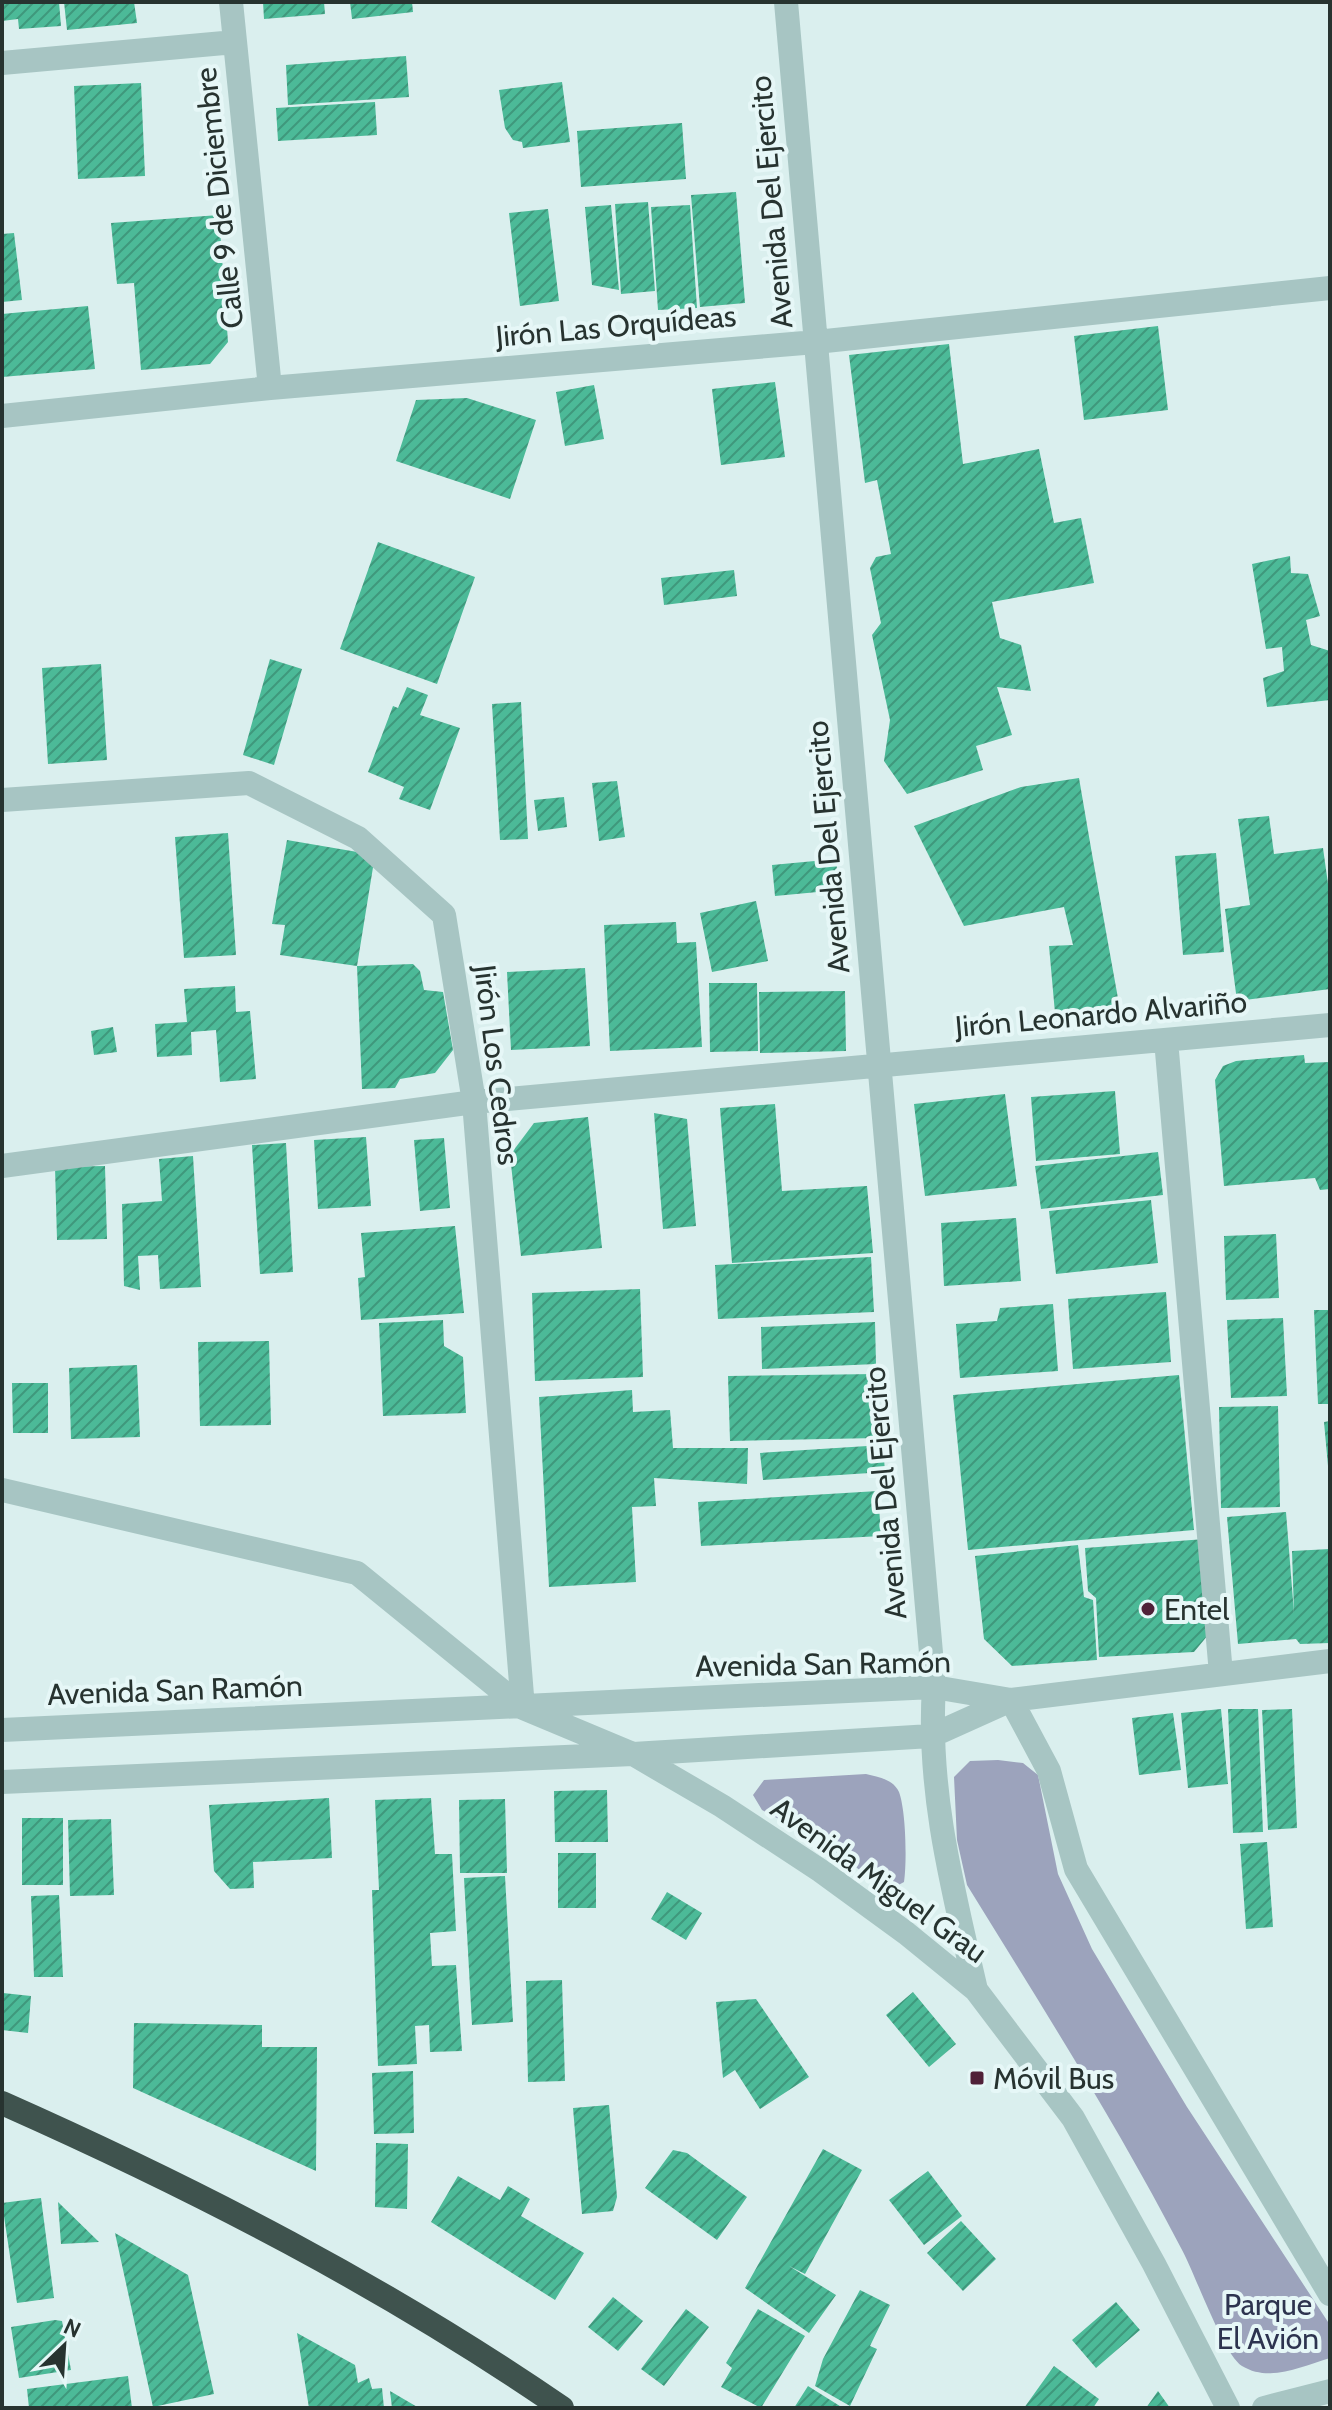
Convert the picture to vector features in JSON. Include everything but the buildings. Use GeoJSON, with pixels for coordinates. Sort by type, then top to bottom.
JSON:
{"type":"FeatureCollection","features":[{"type":"Feature","properties":{"kind":"highway"},"geometry":{"type":"LineString","coordinates":[[2,2103],[134,2162],[264,2227],[382,2292],[562,2408]]}},
{"type":"Feature","properties":{"kind":"street","name":"Calle 9 de Diciembre"},"geometry":{"type":"LineString","coordinates":[[231,2],[270,388]]}},
{"type":"Feature","properties":{"kind":"street","name":"Avenida Del Ejercito"},"geometry":{"type":"LineString","coordinates":[[786,2],[934,1687],[931,1736],[942,1846],[976,1990]]}},
{"type":"Feature","properties":{"kind":"street"},"geometry":{"type":"LineString","coordinates":[[2,63],[235,42]]}},
{"type":"Feature","properties":{"kind":"street","name":"Jirón Las Orquídeas"},"geometry":{"type":"LineString","coordinates":[[2,416],[270,388],[816,342],[1330,288]]}},
{"type":"Feature","properties":{"kind":"street","name":"Jirón Los Cedros"},"geometry":{"type":"LineString","coordinates":[[2,800],[249,783],[358,838],[444,915],[474,1102],[523,1708]]}},
{"type":"Feature","properties":{"kind":"street","name":"Jirón Leonardo Alvariño"},"geometry":{"type":"LineString","coordinates":[[2,1166],[474,1102],[1330,1025]]}},
{"type":"Feature","properties":{"kind":"street"},"geometry":{"type":"LineString","coordinates":[[1166,1040],[1221,1674]]}},
{"type":"Feature","properties":{"kind":"street"},"geometry":{"type":"LineString","coordinates":[[2,1490],[357,1573],[523,1708]]}},
{"type":"Feature","properties":{"kind":"street"},"geometry":{"type":"LineString","coordinates":[[1330,1661],[1011,1700],[1049,1771],[1076,1869],[1330,2294]]}},
{"type":"Feature","properties":{"kind":"street","name":"Avenida San Ramón"},"geometry":{"type":"LineString","coordinates":[[2,1730],[934,1687],[1011,1700]]}},
{"type":"Feature","properties":{"kind":"street","name":"Avenida San Ramón"},"geometry":{"type":"LineString","coordinates":[[2,1782],[633,1754],[931,1736],[1011,1700]]}},
{"type":"Feature","properties":{"kind":"street","name":"Avenida Miguel Grau"},"geometry":{"type":"LineString","coordinates":[[523,1708],[633,1754],[821,1871],[976,1990],[1073,2118],[1154,2264],[1228,2408]]}},
{"type":"Feature","properties":{"kind":"street"},"geometry":{"type":"LineString","coordinates":[[1264,2408],[1330,2391]]}},
{"type":"Feature","properties":{"kind":"green space","name":"Parque El Avión"},"geometry":{"type":"Polygon","coordinates":[[[970,1761],[1023,1763],[1038,1775],[1058,1874],[1092,1949],[1187,2107],[1330,2325],[1330,2358],[1275,2373],[1253,2371],[1234,2359],[1181,2248],[1131,2155],[967,1885],[957,1840],[954,1777],[970,1761]]]}},
{"type":"Feature","properties":{"kind":"green space"},"geometry":{"type":"Polygon","coordinates":[[[866,1774],[893,1784],[901,1801],[905,1837],[904,1882],[891,1889],[874,1881],[827,1845],[762,1810],[753,1795],[764,1780],[866,1774]]]}},
{"type":"Feature","properties":{"kind":"place","name":"Entel"},"geometry":{"type":"Point","coordinates":[1148,1609]}},
{"type":"Feature","properties":{"kind":"place","name":"Móvil Bus"},"geometry":{"type":"Point","coordinates":[977,2078]}}]}
